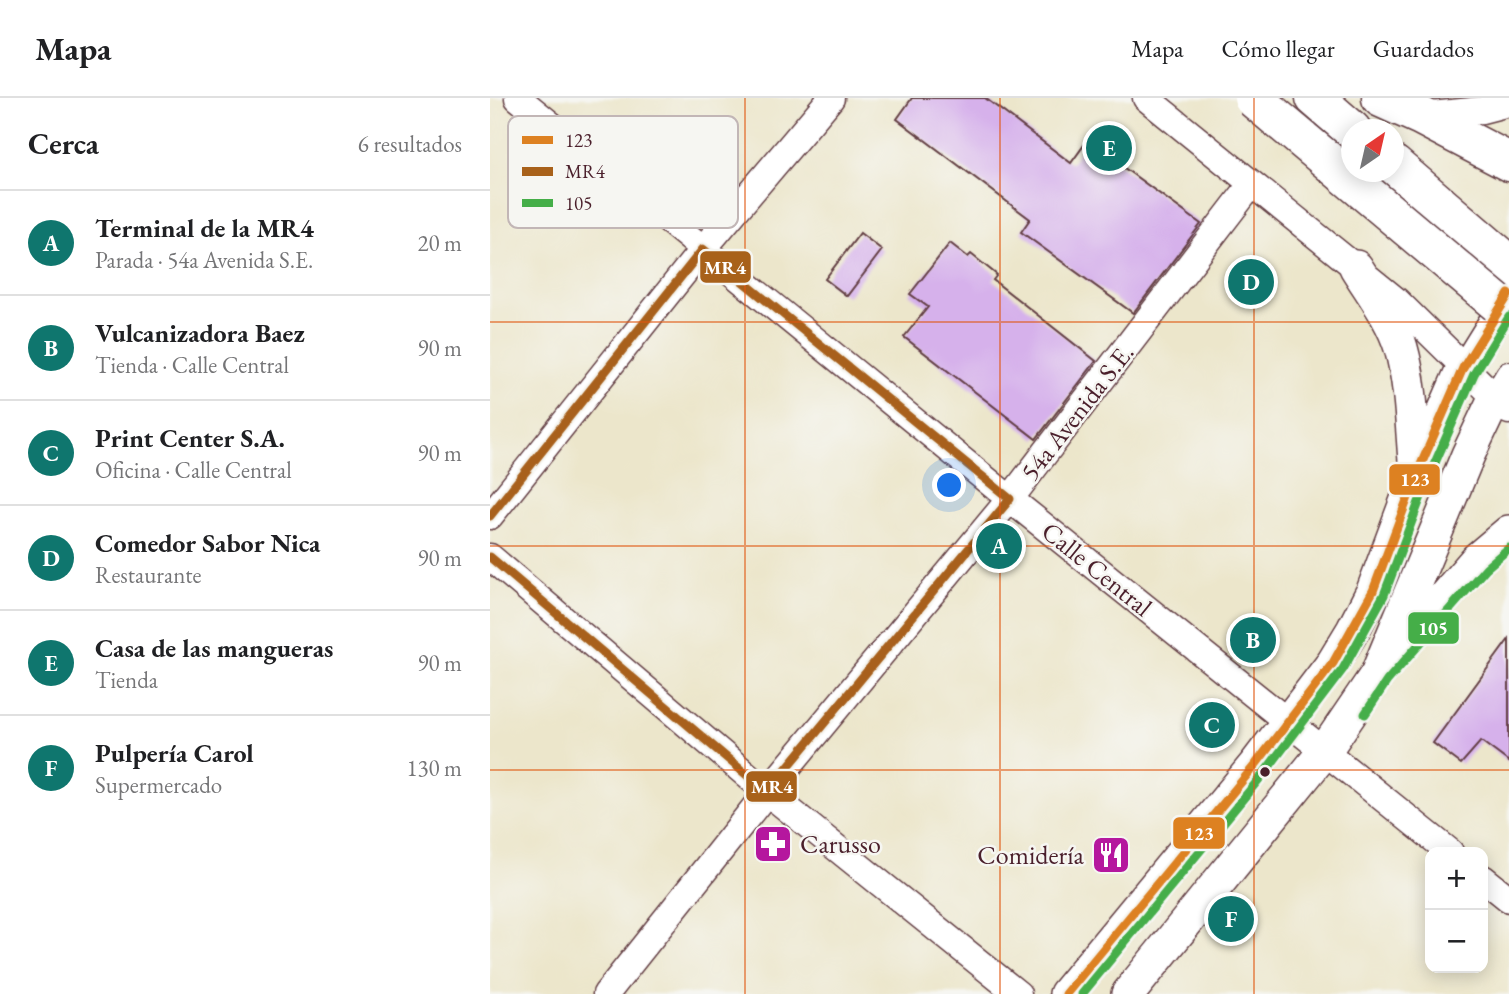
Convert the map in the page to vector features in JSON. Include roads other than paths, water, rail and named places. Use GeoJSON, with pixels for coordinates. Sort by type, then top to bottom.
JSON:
{"type":"FeatureCollection","features":[{"type":"Feature","properties":{"kind":"highway"},"geometry":{"type":"LineString","coordinates":[[1253,98],[1509,313]]}},
{"type":"Feature","properties":{"kind":"highway"},"geometry":{"type":"LineString","coordinates":[[1315,98],[1341,120]]}},
{"type":"Feature","properties":{"kind":"highway"},"geometry":{"type":"LineString","coordinates":[[1381,98],[1509,162]]}},
{"type":"Feature","properties":{"kind":"highway"},"geometry":{"type":"LineString","coordinates":[[1404,174],[1509,264]]}},
{"type":"Feature","properties":{"kind":"main road"},"geometry":{"type":"LineString","coordinates":[[1356,267],[1387,316],[1400,347],[1407,380],[1416,476]]}},
{"type":"Feature","properties":{"kind":"main road"},"geometry":{"type":"LineString","coordinates":[[1066,994],[1333,663],[1373,591],[1416,476],[1463,368]]}},
{"type":"Feature","properties":{"kind":"main road"},"geometry":{"type":"LineString","coordinates":[[1377,674],[1468,455],[1504,395]]}},
{"type":"Feature","properties":{"kind":"main road"},"geometry":{"type":"LineString","coordinates":[[1128,994],[1324,752],[1377,674],[1478,559],[1509,532]]}},
{"type":"Feature","properties":{"kind":"street","name":"Calle Central"},"geometry":{"type":"LineString","coordinates":[[518,98],[540,116]]}},
{"type":"Feature","properties":{"kind":"street"},"geometry":{"type":"LineString","coordinates":[[738,208],[831,98]]}},
{"type":"Feature","properties":{"kind":"street"},"geometry":{"type":"LineString","coordinates":[[1146,98],[1251,186],[1397,301],[1463,368],[1504,395]]}},
{"type":"Feature","properties":{"kind":"street"},"geometry":{"type":"LineString","coordinates":[[1420,116],[1482,110],[1509,103]]}},
{"type":"Feature","properties":{"kind":"street","name":"54a Avenida S.E."},"geometry":{"type":"LineString","coordinates":[[606,994],[767,792],[1010,499],[1251,186]]}},
{"type":"Feature","properties":{"kind":"street","name":"Calle Central"},"geometry":{"type":"LineString","coordinates":[[677,228],[1444,847]]}},
{"type":"Feature","properties":{"kind":"street"},"geometry":{"type":"LineString","coordinates":[[490,516],[721,228]]}},
{"type":"Feature","properties":{"kind":"street"},"geometry":{"type":"LineString","coordinates":[[1463,368],[1509,293]]}},
{"type":"Feature","properties":{"kind":"street"},"geometry":{"type":"LineString","coordinates":[[490,557],[767,792],[1018,994]]}},
{"type":"Feature","properties":{"kind":"street"},"geometry":{"type":"LineString","coordinates":[[1488,882],[1509,899]]}},
{"type":"Feature","properties":{"kind":"place","name":"Casa de las mangueras"},"geometry":{"type":"Point","coordinates":[1109,148]}},
{"type":"Feature","properties":{"kind":"place","name":"Comedor Sabor Nica"},"geometry":{"type":"Point","coordinates":[1251,282]}},
{"type":"Feature","properties":{"kind":"place","name":"Terminal de la MR4"},"geometry":{"type":"Point","coordinates":[999,546]}},
{"type":"Feature","properties":{"kind":"place","name":"Vulcanizadora Baez"},"geometry":{"type":"Point","coordinates":[1253,640]}},
{"type":"Feature","properties":{"kind":"place","name":"Print Center S.A."},"geometry":{"type":"Point","coordinates":[1212,725]}},
{"type":"Feature","properties":{"kind":"place","name":"Carusso"},"geometry":{"type":"Point","coordinates":[773,844]}},
{"type":"Feature","properties":{"kind":"place","name":"Comidería"},"geometry":{"type":"Point","coordinates":[1111,855]}},
{"type":"Feature","properties":{"kind":"place","name":"Pulpería Carol"},"geometry":{"type":"Point","coordinates":[1231,919]}}]}
